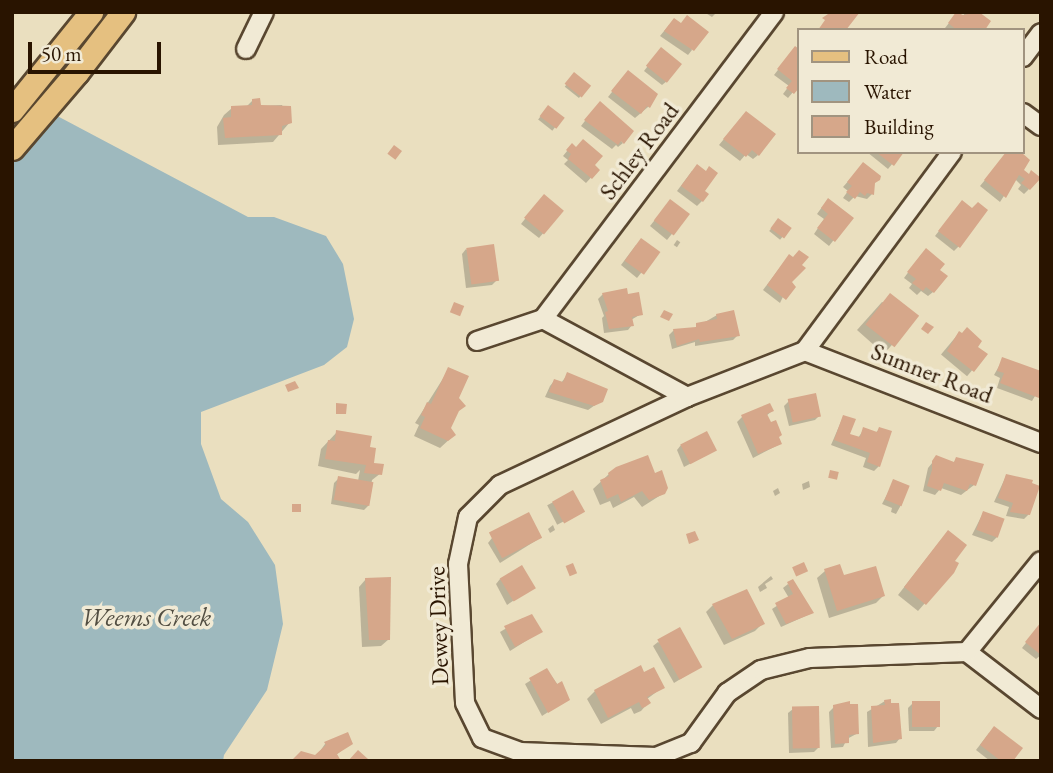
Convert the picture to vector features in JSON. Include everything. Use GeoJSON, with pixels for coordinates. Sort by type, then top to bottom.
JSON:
{"type":"FeatureCollection","features":[{"type":"Feature","properties":{"kind":"main road"},"geometry":{"type":"LineString","coordinates":[[12,110],[59,56],[91,12]]}},
{"type":"Feature","properties":{"kind":"main road"},"geometry":{"type":"LineString","coordinates":[[12,148],[77,72],[122,12]]}},
{"type":"Feature","properties":{"kind":"street"},"geometry":{"type":"LineString","coordinates":[[246,49],[264,12]]}},
{"type":"Feature","properties":{"kind":"street","name":"Schley Road"},"geometry":{"type":"LineString","coordinates":[[543,318],[774,12]]}},
{"type":"Feature","properties":{"kind":"street"},"geometry":{"type":"LineString","coordinates":[[1025,54],[1041,33]]}},
{"type":"Feature","properties":{"kind":"street"},"geometry":{"type":"LineString","coordinates":[[1025,114],[1041,126]]}},
{"type":"Feature","properties":{"kind":"street"},"geometry":{"type":"LineString","coordinates":[[805,351],[951,154]]}},
{"type":"Feature","properties":{"kind":"street"},"geometry":{"type":"LineString","coordinates":[[477,341],[543,318],[687,397]]}},
{"type":"Feature","properties":{"kind":"street","name":"Dewey Drive"},"geometry":{"type":"LineString","coordinates":[[805,351],[687,397],[500,485],[468,517],[458,564],[465,703],[482,738],[520,752],[656,757],[691,743],[727,694],[761,670],[810,658],[967,652]]}},
{"type":"Feature","properties":{"kind":"street","name":"Sumner Road"},"geometry":{"type":"LineString","coordinates":[[805,351],[1041,443]]}},
{"type":"Feature","properties":{"kind":"street"},"geometry":{"type":"LineString","coordinates":[[1041,561],[967,652],[1041,709]]}},
{"type":"Feature","properties":{"kind":"water","name":"Weems Creek"},"geometry":{"type":"Polygon","coordinates":[[[12,92],[248,217],[274,217],[326,236],[343,264],[354,319],[347,347],[324,365],[201,412],[201,444],[221,499],[248,522],[275,565],[283,624],[267,690],[224,755],[223,761],[12,761],[12,92]]]}},
{"type":"Feature","properties":{"kind":"building"},"geometry":{"type":"Polygon","coordinates":[[[831,12],[860,12],[848,28],[819,28],[825,20],[822,18],[831,12]]]}},
{"type":"Feature","properties":{"kind":"building"},"geometry":{"type":"Polygon","coordinates":[[[956,12],[963,15],[979,12],[991,21],[986,28],[954,28],[948,23],[956,12]]]}},
{"type":"Feature","properties":{"kind":"building"},"geometry":{"type":"Polygon","coordinates":[[[687,15],[709,32],[694,51],[664,31],[674,18],[681,23],[687,15]]]}},
{"type":"Feature","properties":{"kind":"building"},"geometry":{"type":"Polygon","coordinates":[[[795,46],[797,48],[797,90],[794,94],[786,88],[792,81],[777,69],[795,46]]]}},
{"type":"Feature","properties":{"kind":"building"},"geometry":{"type":"Polygon","coordinates":[[[661,47],[682,64],[667,83],[646,66],[661,47]]]}},
{"type":"Feature","properties":{"kind":"building"},"geometry":{"type":"Polygon","coordinates":[[[628,70],[658,94],[650,108],[647,106],[641,114],[611,91],[628,70]]]}},
{"type":"Feature","properties":{"kind":"building"},"geometry":{"type":"Polygon","coordinates":[[[574,72],[591,86],[582,98],[565,84],[574,72]]]}},
{"type":"Feature","properties":{"kind":"building"},"geometry":{"type":"Polygon","coordinates":[[[260,98],[261,105],[291,106],[292,123],[282,126],[282,135],[225,138],[223,118],[231,117],[231,106],[252,105],[252,99],[260,98]]]}},
{"type":"Feature","properties":{"kind":"building"},"geometry":{"type":"Polygon","coordinates":[[[600,101],[634,131],[624,144],[621,141],[618,145],[584,120],[600,101]]]}},
{"type":"Feature","properties":{"kind":"building"},"geometry":{"type":"Polygon","coordinates":[[[548,105],[565,118],[556,129],[540,116],[548,105]]]}},
{"type":"Feature","properties":{"kind":"building"},"geometry":{"type":"Polygon","coordinates":[[[746,111],[776,134],[759,156],[752,150],[746,157],[723,139],[746,111]]]}},
{"type":"Feature","properties":{"kind":"building"},"geometry":{"type":"Polygon","coordinates":[[[583,139],[603,156],[595,165],[600,170],[592,179],[568,159],[571,154],[566,150],[572,143],[576,147],[583,139]]]}},
{"type":"Feature","properties":{"kind":"building"},"geometry":{"type":"Polygon","coordinates":[[[394,145],[402,151],[395,160],[387,154],[394,145]]]}},
{"type":"Feature","properties":{"kind":"building"},"geometry":{"type":"Polygon","coordinates":[[[879,154],[903,154],[894,166],[879,154]]]}},
{"type":"Feature","properties":{"kind":"building"},"geometry":{"type":"Polygon","coordinates":[[[1004,154],[1023,154],[1030,160],[1024,170],[1029,174],[1031,170],[1041,178],[1030,190],[1021,183],[1025,179],[1019,175],[1006,198],[984,180],[1004,154]]]}},
{"type":"Feature","properties":{"kind":"building"},"geometry":{"type":"Polygon","coordinates":[[[863,162],[881,176],[875,183],[874,195],[867,193],[865,196],[860,192],[855,199],[846,192],[852,186],[847,182],[863,162]]]}},
{"type":"Feature","properties":{"kind":"building"},"geometry":{"type":"Polygon","coordinates":[[[697,164],[706,171],[709,166],[718,173],[705,191],[709,194],[703,202],[681,186],[697,164]]]}},
{"type":"Feature","properties":{"kind":"building"},"geometry":{"type":"Polygon","coordinates":[[[544,194],[564,211],[544,234],[524,218],[544,194]]]}},
{"type":"Feature","properties":{"kind":"building"},"geometry":{"type":"Polygon","coordinates":[[[828,198],[854,218],[835,242],[817,228],[828,214],[821,208],[828,198]]]}},
{"type":"Feature","properties":{"kind":"building"},"geometry":{"type":"Polygon","coordinates":[[[670,199],[690,214],[674,236],[654,221],[670,199]]]}},
{"type":"Feature","properties":{"kind":"building"},"geometry":{"type":"Polygon","coordinates":[[[962,200],[972,208],[978,202],[988,210],[960,248],[938,231],[962,200]]]}},
{"type":"Feature","properties":{"kind":"building"},"geometry":{"type":"Polygon","coordinates":[[[778,218],[792,228],[784,239],[770,229],[778,218]]]}},
{"type":"Feature","properties":{"kind":"building"},"geometry":{"type":"Polygon","coordinates":[[[641,238],[660,252],[644,275],[625,261],[641,238]]]}},
{"type":"Feature","properties":{"kind":"building"},"geometry":{"type":"Polygon","coordinates":[[[494,244],[499,281],[471,285],[466,248],[494,244]]]}},
{"type":"Feature","properties":{"kind":"building"},"geometry":{"type":"Polygon","coordinates":[[[926,248],[945,264],[940,270],[948,276],[934,293],[926,287],[923,291],[912,283],[916,279],[907,272],[926,248]]]}},
{"type":"Feature","properties":{"kind":"building"},"geometry":{"type":"Polygon","coordinates":[[[799,250],[809,257],[802,265],[806,268],[792,282],[796,287],[786,300],[767,285],[789,254],[793,257],[799,250]]]}},
{"type":"Feature","properties":{"kind":"building"},"geometry":{"type":"Polygon","coordinates":[[[627,288],[628,294],[639,292],[643,315],[632,317],[634,326],[609,329],[605,312],[608,311],[602,293],[627,288]]]}},
{"type":"Feature","properties":{"kind":"building"},"geometry":{"type":"Polygon","coordinates":[[[890,293],[919,316],[895,347],[865,325],[890,293]]]}},
{"type":"Feature","properties":{"kind":"building"},"geometry":{"type":"Polygon","coordinates":[[[454,302],[464,306],[460,316],[450,312],[454,302]]]}},
{"type":"Feature","properties":{"kind":"building"},"geometry":{"type":"Polygon","coordinates":[[[664,310],[673,314],[669,321],[660,317],[664,310]]]}},
{"type":"Feature","properties":{"kind":"building"},"geometry":{"type":"Polygon","coordinates":[[[734,310],[740,336],[700,342],[699,339],[677,346],[673,329],[696,327],[696,323],[717,319],[716,314],[734,310]]]}},
{"type":"Feature","properties":{"kind":"building"},"geometry":{"type":"Polygon","coordinates":[[[926,322],[934,327],[928,334],[921,329],[926,322]]]}},
{"type":"Feature","properties":{"kind":"building"},"geometry":{"type":"Polygon","coordinates":[[[967,327],[982,341],[978,347],[988,354],[974,372],[947,351],[959,331],[962,333],[967,327]]]}},
{"type":"Feature","properties":{"kind":"building"},"geometry":{"type":"Polygon","coordinates":[[[1002,357],[1041,371],[1039,398],[1000,383],[1004,373],[997,371],[1002,357]]]}},
{"type":"Feature","properties":{"kind":"building"},"geometry":{"type":"Polygon","coordinates":[[[448,367],[469,376],[459,398],[466,406],[459,411],[451,428],[456,435],[448,441],[420,428],[425,417],[421,415],[427,402],[431,404],[448,367]]]}},
{"type":"Feature","properties":{"kind":"building"},"geometry":{"type":"Polygon","coordinates":[[[567,372],[608,389],[603,402],[594,406],[549,392],[554,379],[563,382],[567,372]]]}},
{"type":"Feature","properties":{"kind":"building"},"geometry":{"type":"Polygon","coordinates":[[[295,381],[299,388],[288,392],[285,385],[295,381]]]}},
{"type":"Feature","properties":{"kind":"building"},"geometry":{"type":"Polygon","coordinates":[[[816,393],[821,416],[793,423],[788,399],[816,393]]]}},
{"type":"Feature","properties":{"kind":"building"},"geometry":{"type":"Polygon","coordinates":[[[336,403],[347,404],[346,414],[336,414],[336,403]]]}},
{"type":"Feature","properties":{"kind":"building"},"geometry":{"type":"Polygon","coordinates":[[[770,403],[774,411],[767,414],[771,422],[776,420],[782,435],[779,437],[782,444],[758,454],[741,415],[770,403]]]}},
{"type":"Feature","properties":{"kind":"building"},"geometry":{"type":"Polygon","coordinates":[[[843,415],[856,419],[850,434],[860,437],[863,427],[877,432],[879,427],[892,431],[880,467],[867,462],[870,453],[834,440],[843,415]]]}},
{"type":"Feature","properties":{"kind":"building"},"geometry":{"type":"Polygon","coordinates":[[[336,430],[372,436],[370,447],[376,448],[374,463],[384,464],[382,475],[364,473],[366,465],[325,459],[328,440],[335,441],[336,430]]]}},
{"type":"Feature","properties":{"kind":"building"},"geometry":{"type":"Polygon","coordinates":[[[707,431],[717,451],[690,464],[680,445],[707,431]]]}},
{"type":"Feature","properties":{"kind":"building"},"geometry":{"type":"Polygon","coordinates":[[[648,455],[655,473],[662,470],[668,488],[665,494],[649,500],[642,491],[621,502],[618,494],[607,499],[600,480],[609,476],[608,473],[616,467],[648,455]]]}},
{"type":"Feature","properties":{"kind":"building"},"geometry":{"type":"Polygon","coordinates":[[[936,455],[954,462],[956,457],[984,464],[976,486],[970,484],[967,491],[944,483],[941,491],[927,486],[932,461],[936,455]]]}},
{"type":"Feature","properties":{"kind":"building"},"geometry":{"type":"Polygon","coordinates":[[[830,470],[839,472],[837,480],[828,478],[830,470]]]}},
{"type":"Feature","properties":{"kind":"building"},"geometry":{"type":"Polygon","coordinates":[[[1006,474],[1033,480],[1032,483],[1040,486],[1030,515],[1010,512],[1013,503],[998,498],[1006,474]]]}},
{"type":"Feature","properties":{"kind":"building"},"geometry":{"type":"Polygon","coordinates":[[[338,476],[373,482],[369,506],[334,500],[338,476]]]}},
{"type":"Feature","properties":{"kind":"building"},"geometry":{"type":"Polygon","coordinates":[[[893,479],[910,486],[901,506],[885,499],[893,479]]]}},
{"type":"Feature","properties":{"kind":"building"},"geometry":{"type":"Polygon","coordinates":[[[573,490],[585,512],[564,524],[552,502],[573,490]]]}},
{"type":"Feature","properties":{"kind":"building"},"geometry":{"type":"Polygon","coordinates":[[[292,504],[301,504],[301,512],[292,512],[292,504]]]}},
{"type":"Feature","properties":{"kind":"building"},"geometry":{"type":"Polygon","coordinates":[[[983,511],[1005,519],[998,538],[976,530],[983,511]]]}},
{"type":"Feature","properties":{"kind":"building"},"geometry":{"type":"Polygon","coordinates":[[[529,512],[542,538],[502,558],[489,532],[529,512]]]}},
{"type":"Feature","properties":{"kind":"building"},"geometry":{"type":"Polygon","coordinates":[[[948,530],[967,545],[955,561],[959,563],[954,573],[926,605],[904,587],[948,530]]]}},
{"type":"Feature","properties":{"kind":"building"},"geometry":{"type":"Polygon","coordinates":[[[695,531],[699,540],[689,544],[686,534],[695,531]]]}},
{"type":"Feature","properties":{"kind":"building"},"geometry":{"type":"Polygon","coordinates":[[[804,562],[808,571],[796,576],[792,567],[804,562]]]}},
{"type":"Feature","properties":{"kind":"building"},"geometry":{"type":"Polygon","coordinates":[[[573,563],[577,573],[570,576],[566,566],[573,563]]]}},
{"type":"Feature","properties":{"kind":"building"},"geometry":{"type":"Polygon","coordinates":[[[840,564],[844,575],[876,566],[885,596],[837,611],[824,569],[840,564]]]}},
{"type":"Feature","properties":{"kind":"building"},"geometry":{"type":"Polygon","coordinates":[[[522,565],[536,588],[514,602],[500,578],[522,565]]]}},
{"type":"Feature","properties":{"kind":"building"},"geometry":{"type":"Polygon","coordinates":[[[391,577],[390,640],[369,640],[365,578],[391,577]]]}},
{"type":"Feature","properties":{"kind":"building"},"geometry":{"type":"Polygon","coordinates":[[[793,579],[814,613],[786,624],[775,603],[793,594],[787,582],[793,579]]]}},
{"type":"Feature","properties":{"kind":"building"},"geometry":{"type":"Polygon","coordinates":[[[747,589],[765,624],[732,639],[712,604],[747,589]]]}},
{"type":"Feature","properties":{"kind":"building"},"geometry":{"type":"Polygon","coordinates":[[[532,614],[543,632],[515,647],[504,626],[532,614]]]}},
{"type":"Feature","properties":{"kind":"building"},"geometry":{"type":"Polygon","coordinates":[[[1041,622],[1041,655],[1025,642],[1041,622]]]}},
{"type":"Feature","properties":{"kind":"building"},"geometry":{"type":"Polygon","coordinates":[[[680,627],[702,667],[680,680],[657,640],[680,627]]]}},
{"type":"Feature","properties":{"kind":"building"},"geometry":{"type":"Polygon","coordinates":[[[641,665],[644,672],[654,667],[665,688],[647,697],[651,703],[645,707],[642,708],[639,702],[608,718],[594,690],[641,665]]]}},
{"type":"Feature","properties":{"kind":"building"},"geometry":{"type":"Polygon","coordinates":[[[547,668],[557,684],[562,681],[570,700],[548,713],[529,678],[547,668]]]}},
{"type":"Feature","properties":{"kind":"building"},"geometry":{"type":"Polygon","coordinates":[[[891,699],[891,703],[899,703],[902,739],[873,743],[871,706],[885,705],[884,700],[891,699]]]}},
{"type":"Feature","properties":{"kind":"building"},"geometry":{"type":"Polygon","coordinates":[[[850,701],[850,704],[858,704],[859,734],[849,735],[849,743],[835,744],[833,705],[850,701]]]}},
{"type":"Feature","properties":{"kind":"building"},"geometry":{"type":"Polygon","coordinates":[[[912,701],[940,701],[940,727],[912,727],[912,701]]]}},
{"type":"Feature","properties":{"kind":"building"},"geometry":{"type":"Polygon","coordinates":[[[792,706],[819,706],[820,748],[793,748],[792,706]]]}},
{"type":"Feature","properties":{"kind":"building"},"geometry":{"type":"Polygon","coordinates":[[[994,726],[1023,748],[1013,761],[1001,761],[980,745],[994,726]]]}},
{"type":"Feature","properties":{"kind":"building"},"geometry":{"type":"Polygon","coordinates":[[[348,732],[353,744],[337,754],[341,761],[293,759],[301,751],[315,755],[326,745],[324,742],[348,732]]]}},
{"type":"Feature","properties":{"kind":"building"},"geometry":{"type":"Polygon","coordinates":[[[358,750],[367,761],[348,761],[358,750]]]}}]}
